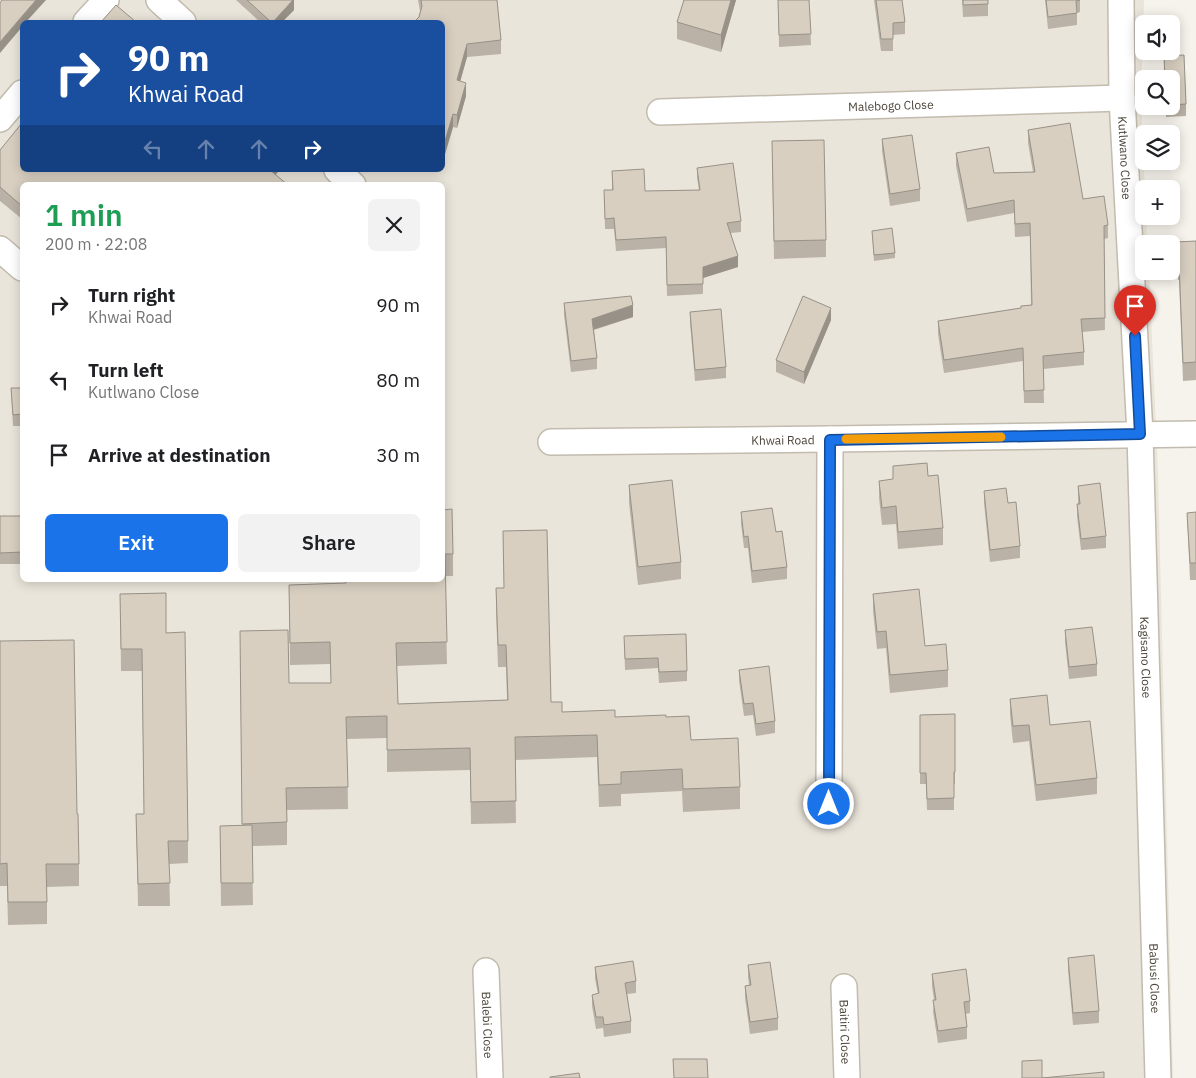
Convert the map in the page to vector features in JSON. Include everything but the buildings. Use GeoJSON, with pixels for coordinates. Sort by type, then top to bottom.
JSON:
{"type":"FeatureCollection","features":[{"type":"Feature","properties":{"kind":"street"},"geometry":{"type":"LineString","coordinates":[[88,20],[106,0]]}},
{"type":"Feature","properties":{"kind":"street"},"geometry":{"type":"LineString","coordinates":[[159,0],[181,20]]}},
{"type":"Feature","properties":{"kind":"street","name":"Kutlwano Close"},"geometry":{"type":"LineString","coordinates":[[1121,0],[1122,98],[1140,434]]}},
{"type":"Feature","properties":{"kind":"street"},"geometry":{"type":"LineString","coordinates":[[0,118],[20,95]]}},
{"type":"Feature","properties":{"kind":"street","name":"Malebogo Close"},"geometry":{"type":"LineString","coordinates":[[660,112],[1122,98]]}},
{"type":"Feature","properties":{"kind":"street"},"geometry":{"type":"LineString","coordinates":[[339,172],[350,182]]}},
{"type":"Feature","properties":{"kind":"street"},"geometry":{"type":"LineString","coordinates":[[0,249],[20,266]]}},
{"type":"Feature","properties":{"kind":"street","name":"Kagisano Close"},"geometry":{"type":"LineString","coordinates":[[1140,434],[1153,878]]}},
{"type":"Feature","properties":{"kind":"street","name":"Khwai Road"},"geometry":{"type":"LineString","coordinates":[[551,442],[1196,434]]}},
{"type":"Feature","properties":{"kind":"street"},"geometry":{"type":"LineString","coordinates":[[829,804],[830,440]]}},
{"type":"Feature","properties":{"kind":"street","name":"Babusi Close"},"geometry":{"type":"LineString","coordinates":[[1153,878],[1158,1078]]}},
{"type":"Feature","properties":{"kind":"street","name":"Balebi Close"},"geometry":{"type":"LineString","coordinates":[[486,971],[490,1078]]}},
{"type":"Feature","properties":{"kind":"street","name":"Baitiri Close"},"geometry":{"type":"LineString","coordinates":[[844,987],[848,1078]]}},
{"type":"Feature","properties":{"kind":"shaded area"},"geometry":{"type":"Polygon","coordinates":[[[0,0],[1144,0],[1144,15],[1135,15],[1135,60],[1142,60],[1142,70],[1135,70],[1135,115],[1142,115],[1142,125],[1135,125],[1135,170],[1144,170],[1145,180],[1135,180],[1135,225],[1146,225],[1147,235],[1135,235],[1135,280],[1149,280],[1158,473],[1173,1078],[0,1078],[0,0]]]}},
{"type":"Feature","properties":{"kind":"slow traffic"},"geometry":{"type":"LineString","coordinates":[[846,439],[1001,437]]}},
{"type":"Feature","properties":{"kind":"route"},"geometry":{"type":"LineString","coordinates":[[829,804],[830,440],[1140,434],[1135,336]]}}]}
